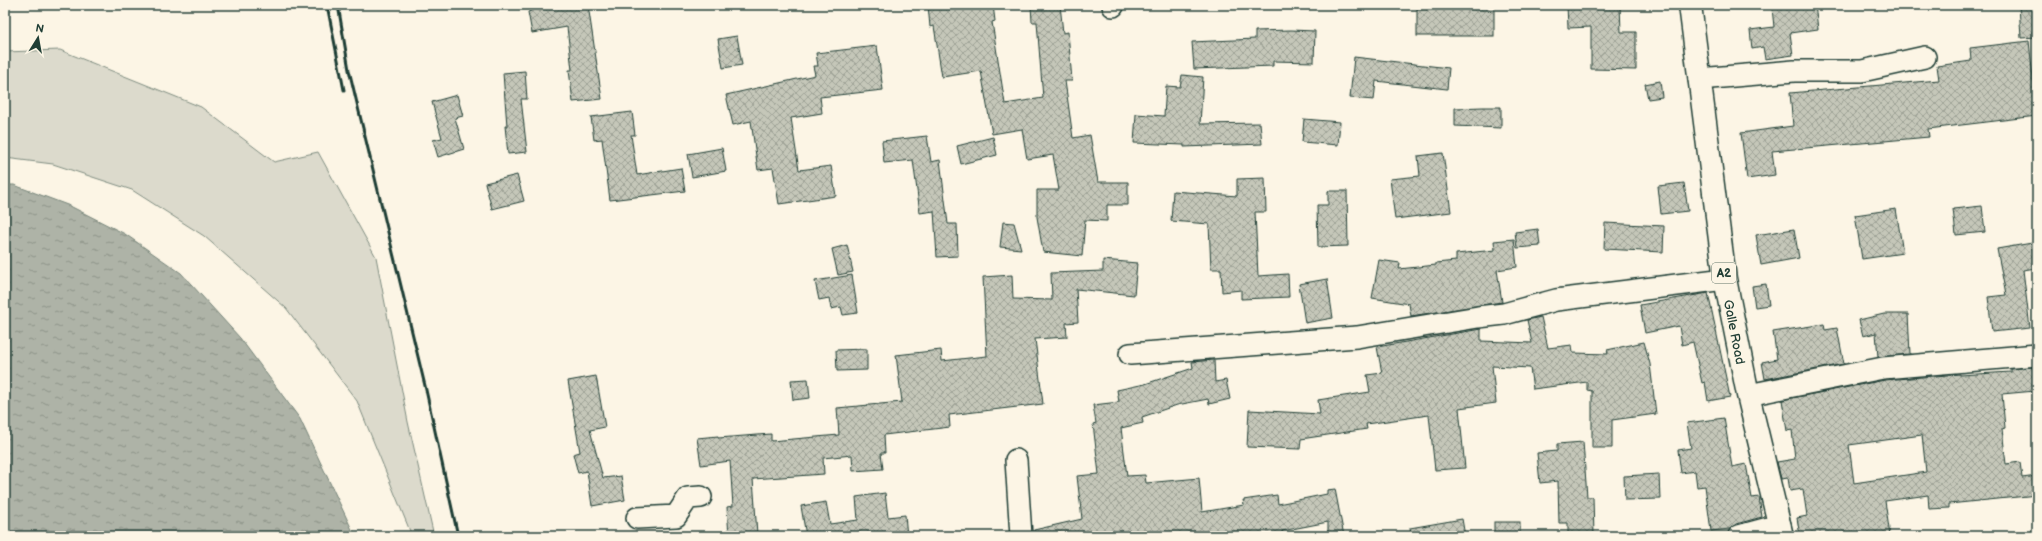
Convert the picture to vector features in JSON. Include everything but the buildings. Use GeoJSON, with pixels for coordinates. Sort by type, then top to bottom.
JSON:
{"type":"FeatureCollection","features":[{"type":"Feature","properties":{"kind":"highway","name":"Galle Road"},"geometry":{"type":"LineString","coordinates":[[1690,5],[1725,279],[1748,395],[1781,531]]}},
{"type":"Feature","properties":{"kind":"street"},"geometry":{"type":"LineString","coordinates":[[1699,79],[1794,71],[1862,71],[1925,57]]}},
{"type":"Feature","properties":{"kind":"street"},"geometry":{"type":"LineString","coordinates":[[1130,354],[1357,337],[1504,314],[1556,300],[1725,279]]}},
{"type":"Feature","properties":{"kind":"street"},"geometry":{"type":"LineString","coordinates":[[1748,395],[1883,368],[2037,355]]}},
{"type":"Feature","properties":{"kind":"street"},"geometry":{"type":"LineString","coordinates":[[1016,460],[1021,536]]}},
{"type":"Feature","properties":{"kind":"street"},"geometry":{"type":"LineString","coordinates":[[637,518],[676,516],[688,498],[701,497]]}},
{"type":"Feature","properties":{"kind":"street"},"geometry":{"type":"LineString","coordinates":[[1739,536],[1781,531]]}},
{"type":"Feature","properties":{"kind":"shaded area"},"geometry":{"type":"Polygon","coordinates":[[[60,50],[201,107],[274,162],[318,152],[376,257],[408,422],[434,536],[412,536],[357,401],[286,308],[204,236],[132,190],[53,164],[5,158],[5,52],[60,50]]]}},
{"type":"Feature","properties":{"kind":"water"},"geometry":{"type":"Polygon","coordinates":[[[5,185],[14,185],[70,206],[125,234],[181,273],[240,338],[300,419],[355,536],[5,536],[5,185]]]}},
{"type":"Feature","properties":{"kind":"railway"},"geometry":{"type":"LineString","coordinates":[[327,5],[344,90]]}},
{"type":"Feature","properties":{"kind":"railway"},"geometry":{"type":"LineString","coordinates":[[338,5],[349,70],[426,390],[458,536]]}}]}
